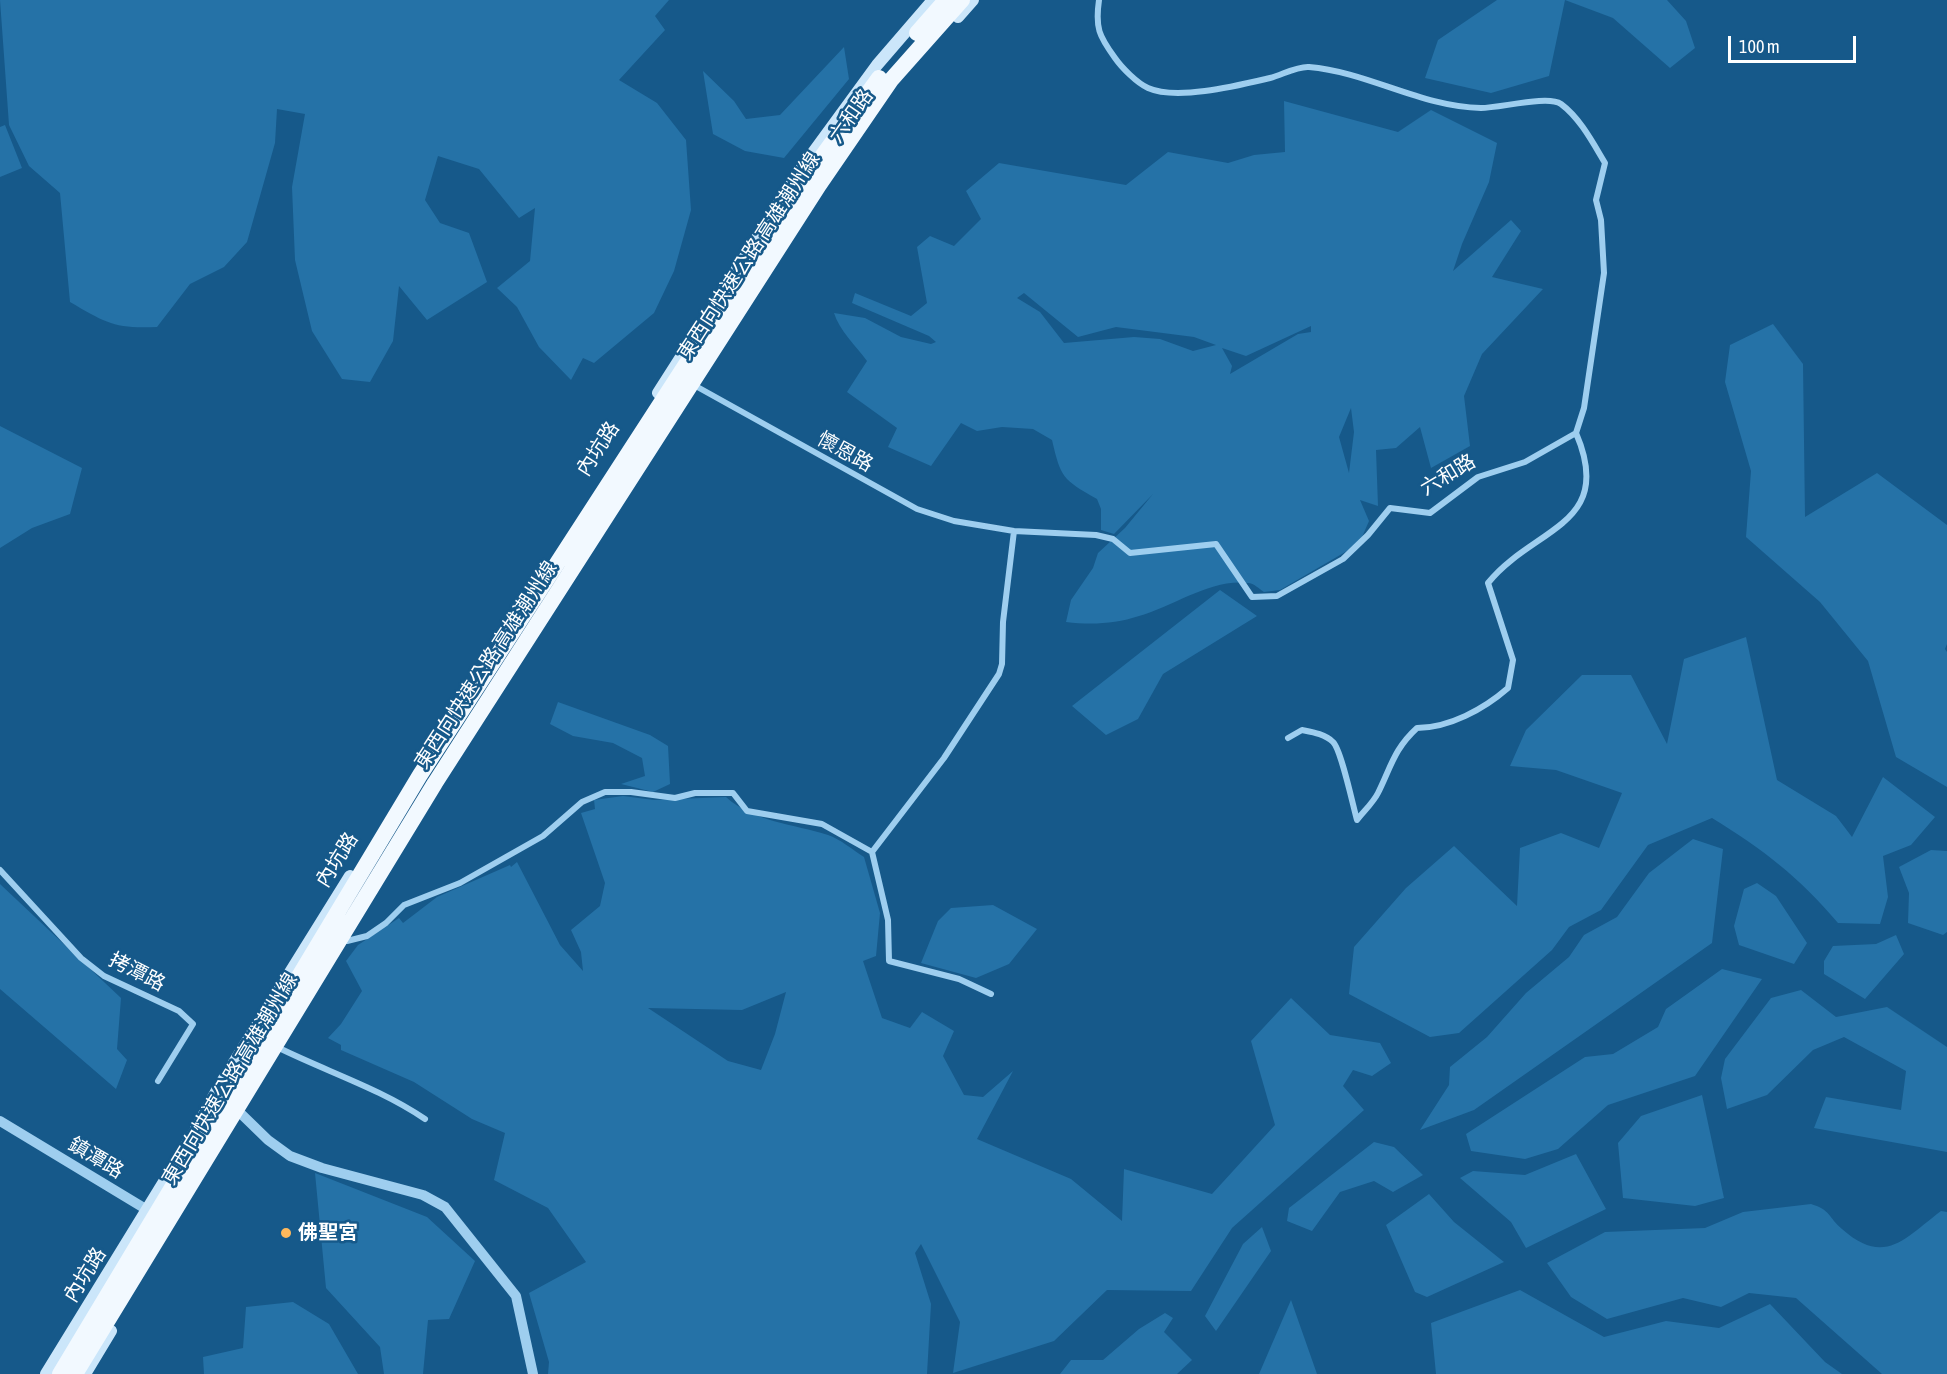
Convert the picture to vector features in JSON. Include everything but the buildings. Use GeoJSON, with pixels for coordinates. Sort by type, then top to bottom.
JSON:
{"type":"FeatureCollection","features":[{"type":"Feature","properties":{"kind":"highway","name":"東西向快速公路 高雄潮州線"},"geometry":{"type":"LineString","coordinates":[[60,1374],[426,765],[808,176],[884,72],[946,0]]}},
{"type":"Feature","properties":{"kind":"highway","name":"東西向快速公路 高雄潮州線"},"geometry":{"type":"LineString","coordinates":[[75,1374],[435,783],[819,184],[891,80],[962,0]]}},
{"type":"Feature","properties":{"kind":"main road","name":"六和路"},"geometry":{"type":"LineString","coordinates":[[671,372],[801,169],[877,65],[933,0]]}},
{"type":"Feature","properties":{"kind":"main road","name":"六和路"},"geometry":{"type":"LineString","coordinates":[[697,387],[825,188],[897,85],[973,0]]}},
{"type":"Feature","properties":{"kind":"main road","name":"內坑路"},"geometry":{"type":"LineString","coordinates":[[46,1374],[194,1133],[217,1090],[410,780],[671,372]]}},
{"type":"Feature","properties":{"kind":"main road"},"geometry":{"type":"LineString","coordinates":[[85,1374],[239,1112],[441,786],[697,387]]}},
{"type":"Feature","properties":{"kind":"street"},"geometry":{"type":"LineString","coordinates":[[1099,0],[1098,34],[1119,64],[1148,88],[1168,92],[1218,88],[1307,67],[1349,75],[1446,105],[1482,108],[1513,106],[1537,100],[1560,103],[1578,122],[1605,163],[1596,200],[1601,220],[1604,273],[1584,408],[1576,433],[1585,452],[1588,478],[1582,502],[1549,534],[1518,555],[1488,583],[1513,660],[1508,688],[1482,707],[1435,728],[1418,728],[1404,740],[1391,760],[1377,795],[1357,820],[1339,752],[1333,742],[1319,733],[1302,730],[1288,738]]}},
{"type":"Feature","properties":{"kind":"street","name":"懷恩路"},"geometry":{"type":"LineString","coordinates":[[671,372],[917,509],[962,523],[1014,531]]}},
{"type":"Feature","properties":{"kind":"street","name":"六和路"},"geometry":{"type":"LineString","coordinates":[[1014,531],[1096,535],[1113,539],[1130,553],[1216,544],[1252,597],[1277,596],[1343,559],[1368,535],[1390,508],[1430,513],[1478,477],[1525,462],[1576,433]]}},
{"type":"Feature","properties":{"kind":"street"},"geometry":{"type":"LineString","coordinates":[[872,852],[944,758],[999,674],[1014,531]]}},
{"type":"Feature","properties":{"kind":"street"},"geometry":{"type":"LineString","coordinates":[[347,941],[367,936],[386,923],[404,905],[460,883],[543,836],[582,802],[605,792],[631,792],[675,798],[695,793],[733,793],[747,811],[822,824],[872,852],[888,920],[889,961],[959,979],[991,994]]}},
{"type":"Feature","properties":{"kind":"street","name":"拷潭路"},"geometry":{"type":"LineString","coordinates":[[0,870],[81,957],[96,970],[117,984],[146,994],[179,1011],[193,1024],[158,1081]]}},
{"type":"Feature","properties":{"kind":"street"},"geometry":{"type":"LineString","coordinates":[[279,1048],[330,1073],[399,1101],[426,1119]]}},
{"type":"Feature","properties":{"kind":"street"},"geometry":{"type":"LineString","coordinates":[[217,1090],[290,1156],[322,1168],[423,1195],[445,1207],[516,1296],[533,1374]]}},
{"type":"Feature","properties":{"kind":"street","name":"鎮潭路"},"geometry":{"type":"LineString","coordinates":[[0,1121],[174,1226]]}},
{"type":"Feature","properties":{"kind":"shaded area"},"geometry":{"type":"Polygon","coordinates":[[[0,0],[669,0],[655,16],[665,30],[619,80],[657,103],[686,140],[691,210],[674,271],[654,313],[594,363],[583,358],[571,380],[539,347],[517,307],[497,288],[530,261],[535,208],[519,218],[479,169],[438,156],[425,200],[440,223],[469,233],[487,282],[427,320],[399,286],[393,341],[370,382],[342,379],[312,331],[295,260],[292,187],[305,114],[277,109],[275,143],[247,242],[224,267],[190,284],[157,327],[121,326],[102,320],[70,302],[60,193],[29,166],[9,125],[0,0]]]}},
{"type":"Feature","properties":{"kind":"shaded area"},"geometry":{"type":"Polygon","coordinates":[[[1497,0],[1565,0],[1549,76],[1491,93],[1425,78],[1438,40],[1497,0]]]}},
{"type":"Feature","properties":{"kind":"shaded area"},"geometry":{"type":"Polygon","coordinates":[[[1565,0],[1667,0],[1686,21],[1695,48],[1670,68],[1613,18],[1565,0]]]}},
{"type":"Feature","properties":{"kind":"shaded area"},"geometry":{"type":"Polygon","coordinates":[[[844,47],[849,79],[784,158],[745,151],[713,134],[703,71],[734,101],[746,119],[780,115],[844,47]]]}},
{"type":"Feature","properties":{"kind":"shaded area"},"geometry":{"type":"Polygon","coordinates":[[[1284,101],[1398,132],[1431,110],[1497,143],[1489,182],[1453,271],[1511,220],[1521,231],[1492,277],[1543,289],[1482,354],[1464,396],[1470,446],[1431,468],[1420,427],[1396,448],[1376,450],[1378,506],[1360,500],[1369,521],[1359,544],[1280,590],[1264,592],[1250,583],[1234,583],[1207,589],[1130,619],[1103,623],[1066,622],[1071,600],[1093,568],[1098,553],[1125,528],[1153,494],[1114,534],[1101,530],[1101,509],[1097,499],[1076,487],[1061,470],[1052,440],[1033,429],[1002,427],[977,431],[961,423],[931,466],[888,447],[897,428],[847,392],[867,361],[844,332],[834,313],[865,318],[901,337],[931,344],[936,342],[929,336],[852,303],[855,293],[911,316],[927,303],[917,247],[930,236],[954,246],[981,219],[966,191],[999,163],[1126,185],[1168,152],[1228,163],[1254,155],[1285,152],[1284,101]],[[1024,293],[1017,298],[1040,312],[1064,343],[1134,337],[1160,339],[1193,351],[1216,345],[1194,337],[1116,327],[1078,337],[1024,293]],[[1311,326],[1246,356],[1222,348],[1232,366],[1230,374],[1298,334],[1311,332],[1311,326]],[[1351,408],[1339,437],[1349,473],[1354,432],[1351,408]]]}},
{"type":"Feature","properties":{"kind":"shaded area"},"geometry":{"type":"Polygon","coordinates":[[[5,125],[22,168],[0,177],[0,127],[5,125]]]}},
{"type":"Feature","properties":{"kind":"shaded area"},"geometry":{"type":"Polygon","coordinates":[[[1773,324],[1803,364],[1805,517],[1877,473],[1947,525],[1947,644],[1945,649],[1947,652],[1947,787],[1896,757],[1868,661],[1820,602],[1746,537],[1751,471],[1725,382],[1730,345],[1773,324]]]}},
{"type":"Feature","properties":{"kind":"shaded area"},"geometry":{"type":"Polygon","coordinates":[[[0,426],[82,468],[70,514],[32,528],[0,548],[0,426]]]}},
{"type":"Feature","properties":{"kind":"shaded area"},"geometry":{"type":"Polygon","coordinates":[[[1220,590],[1257,616],[1163,674],[1138,719],[1106,735],[1072,706],[1220,590]]]}},
{"type":"Feature","properties":{"kind":"shaded area"},"geometry":{"type":"Polygon","coordinates":[[[1746,637],[1777,780],[1836,816],[1852,837],[1883,777],[1935,817],[1911,845],[1883,856],[1888,897],[1880,924],[1838,923],[1780,865],[1712,818],[1648,845],[1601,910],[1569,927],[1552,950],[1459,1033],[1430,1037],[1349,994],[1354,947],[1406,888],[1454,846],[1517,906],[1520,848],[1561,833],[1599,848],[1622,793],[1556,770],[1510,766],[1526,730],[1582,675],[1631,675],[1667,744],[1684,659],[1746,637]]]}},
{"type":"Feature","properties":{"kind":"shaded area"},"geometry":{"type":"Polygon","coordinates":[[[558,702],[650,735],[668,746],[670,784],[653,792],[621,784],[645,776],[642,758],[613,743],[573,736],[550,724],[558,702]]]}},
{"type":"Feature","properties":{"kind":"shaded area"},"geometry":{"type":"Polygon","coordinates":[[[623,796],[654,800],[726,797],[761,817],[833,837],[864,857],[880,913],[876,956],[863,961],[882,1018],[910,1028],[922,1012],[954,1031],[943,1056],[964,1095],[983,1097],[1013,1071],[977,1139],[1071,1179],[1122,1221],[1124,1169],[1212,1194],[1275,1125],[1251,1041],[1291,998],[1330,1035],[1380,1043],[1391,1063],[1372,1076],[1353,1070],[1343,1086],[1364,1110],[1232,1228],[1191,1291],[1107,1290],[1054,1341],[953,1373],[960,1322],[921,1244],[915,1253],[931,1304],[927,1374],[548,1374],[549,1362],[529,1293],[586,1262],[548,1208],[494,1180],[505,1133],[472,1119],[414,1082],[341,1050],[341,1045],[328,1038],[341,1024],[362,991],[346,961],[358,945],[399,918],[403,923],[437,897],[510,865],[511,867],[517,862],[560,945],[583,971],[581,952],[571,930],[600,906],[605,883],[581,813],[595,809],[594,800],[623,796]],[[786,992],[742,1010],[648,1008],[728,1061],[761,1070],[775,1034],[786,992]]]}},
{"type":"Feature","properties":{"kind":"shaded area"},"geometry":{"type":"Polygon","coordinates":[[[1693,839],[1723,849],[1712,943],[1474,1110],[1420,1130],[1449,1085],[1450,1067],[1487,1037],[1526,993],[1569,957],[1584,935],[1617,917],[1649,873],[1693,839]]]}},
{"type":"Feature","properties":{"kind":"shaded area"},"geometry":{"type":"Polygon","coordinates":[[[1931,850],[1947,851],[1947,932],[1943,935],[1908,923],[1909,893],[1899,867],[1931,850]]]}},
{"type":"Feature","properties":{"kind":"shaded area"},"geometry":{"type":"Polygon","coordinates":[[[1757,883],[1776,896],[1807,943],[1794,964],[1739,945],[1734,926],[1744,889],[1757,883]]]}},
{"type":"Feature","properties":{"kind":"shaded area"},"geometry":{"type":"Polygon","coordinates":[[[0,884],[121,998],[117,1049],[127,1060],[116,1089],[0,989],[0,884]]]}},
{"type":"Feature","properties":{"kind":"shaded area"},"geometry":{"type":"Polygon","coordinates":[[[993,905],[1037,929],[1009,964],[976,978],[921,963],[938,921],[951,908],[993,905]]]}},
{"type":"Feature","properties":{"kind":"shaded area"},"geometry":{"type":"Polygon","coordinates":[[[1896,935],[1904,954],[1865,999],[1824,974],[1824,961],[1833,946],[1876,944],[1896,935]]]}},
{"type":"Feature","properties":{"kind":"shaded area"},"geometry":{"type":"Polygon","coordinates":[[[1722,969],[1762,979],[1695,1076],[1608,1105],[1558,1149],[1525,1159],[1471,1151],[1466,1134],[1585,1057],[1613,1054],[1658,1027],[1666,1009],[1722,969]]]}},
{"type":"Feature","properties":{"kind":"shaded area"},"geometry":{"type":"Polygon","coordinates":[[[1801,990],[1836,1017],[1887,1007],[1947,1047],[1947,1152],[1814,1128],[1826,1097],[1901,1110],[1906,1071],[1844,1037],[1813,1050],[1767,1095],[1727,1109],[1721,1078],[1725,1059],[1771,998],[1801,990]]]}},
{"type":"Feature","properties":{"kind":"shaded area"},"geometry":{"type":"Polygon","coordinates":[[[1702,1095],[1724,1198],[1695,1206],[1623,1198],[1618,1143],[1641,1116],[1702,1095]]]}},
{"type":"Feature","properties":{"kind":"shaded area"},"geometry":{"type":"Polygon","coordinates":[[[1374,1142],[1394,1147],[1423,1175],[1393,1192],[1374,1181],[1340,1192],[1312,1231],[1287,1221],[1289,1208],[1374,1142]]]}},
{"type":"Feature","properties":{"kind":"shaded area"},"geometry":{"type":"Polygon","coordinates":[[[1576,1154],[1606,1209],[1526,1248],[1511,1222],[1460,1178],[1473,1171],[1525,1175],[1576,1154]]]}},
{"type":"Feature","properties":{"kind":"shaded area"},"geometry":{"type":"Polygon","coordinates":[[[315,1173],[427,1217],[475,1261],[449,1319],[428,1320],[423,1374],[384,1374],[380,1347],[326,1288],[315,1173]]]}},
{"type":"Feature","properties":{"kind":"shaded area"},"geometry":{"type":"Polygon","coordinates":[[[1429,1194],[1454,1222],[1504,1262],[1427,1297],[1415,1292],[1386,1225],[1429,1194]]]}},
{"type":"Feature","properties":{"kind":"shaded area"},"geometry":{"type":"Polygon","coordinates":[[[1811,1204],[1826,1211],[1837,1225],[1857,1240],[1871,1246],[1883,1247],[1905,1239],[1941,1211],[1947,1212],[1947,1374],[1882,1374],[1796,1298],[1749,1293],[1721,1307],[1683,1298],[1607,1319],[1571,1297],[1547,1263],[1605,1232],[1705,1228],[1743,1212],[1811,1204]]]}},
{"type":"Feature","properties":{"kind":"shaded area"},"geometry":{"type":"Polygon","coordinates":[[[1262,1227],[1271,1251],[1216,1331],[1205,1316],[1243,1244],[1262,1227]]]}},
{"type":"Feature","properties":{"kind":"shaded area"},"geometry":{"type":"Polygon","coordinates":[[[1520,1290],[1604,1337],[1666,1321],[1719,1328],[1770,1304],[1825,1362],[1842,1374],[1436,1374],[1431,1323],[1520,1290]]]}},
{"type":"Feature","properties":{"kind":"shaded area"},"geometry":{"type":"Polygon","coordinates":[[[1291,1300],[1317,1374],[1259,1374],[1291,1300]]]}},
{"type":"Feature","properties":{"kind":"shaded area"},"geometry":{"type":"Polygon","coordinates":[[[293,1302],[329,1324],[358,1374],[204,1374],[203,1357],[243,1348],[246,1307],[293,1302]]]}},
{"type":"Feature","properties":{"kind":"shaded area"},"geometry":{"type":"Polygon","coordinates":[[[1165,1313],[1173,1318],[1164,1332],[1192,1360],[1177,1374],[1060,1374],[1071,1360],[1103,1360],[1139,1329],[1165,1313]]]}},
{"type":"Feature","properties":{"kind":"place","name":"佛聖宮"},"geometry":{"type":"Point","coordinates":[286,1233]}}]}
